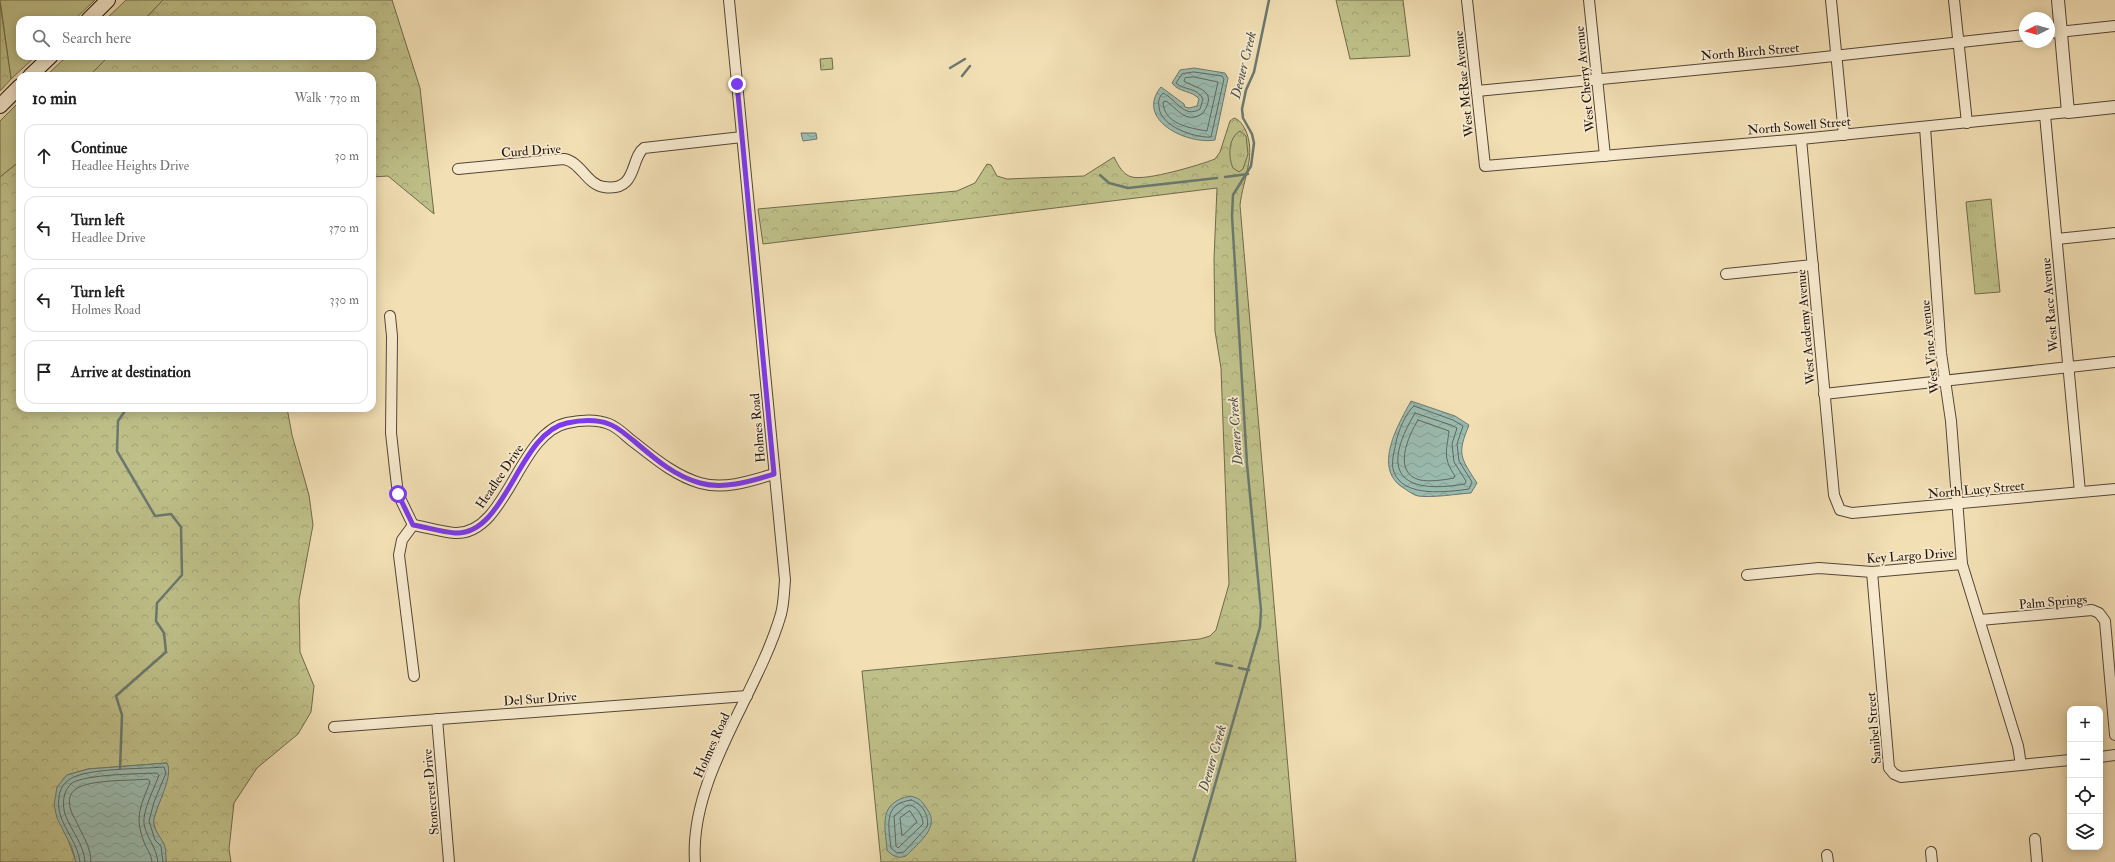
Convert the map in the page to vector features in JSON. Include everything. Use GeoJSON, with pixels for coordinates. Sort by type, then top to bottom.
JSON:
{"type":"FeatureCollection","features":[{"type":"Feature","properties":{"kind":"main road"},"geometry":{"type":"LineString","coordinates":[[92,16],[108,0]]}},
{"type":"Feature","properties":{"kind":"main road"},"geometry":{"type":"LineString","coordinates":[[34,72],[47,60]]}},
{"type":"Feature","properties":{"kind":"main road"},"geometry":{"type":"LineString","coordinates":[[0,106],[16,90]]}},
{"type":"Feature","properties":{"kind":"street","name":"Holmes Road"},"geometry":{"type":"LineString","coordinates":[[694,862],[694,845],[704,795],[719,756],[748,696],[782,612],[785,580],[728,0]]}},
{"type":"Feature","properties":{"kind":"street","name":"West McRae Avenue"},"geometry":{"type":"LineString","coordinates":[[1467,0],[1485,166]]}},
{"type":"Feature","properties":{"kind":"street","name":"West Cherry Avenue"},"geometry":{"type":"LineString","coordinates":[[1589,0],[1606,156]]}},
{"type":"Feature","properties":{"kind":"street"},"geometry":{"type":"LineString","coordinates":[[1831,0],[1844,135]]}},
{"type":"Feature","properties":{"kind":"street"},"geometry":{"type":"LineString","coordinates":[[1954,0],[1967,123]]}},
{"type":"Feature","properties":{"kind":"street"},"geometry":{"type":"LineString","coordinates":[[2058,0],[2055,32],[2068,112]]}},
{"type":"Feature","properties":{"kind":"street"},"geometry":{"type":"LineString","coordinates":[[2055,32],[2115,26]]}},
{"type":"Feature","properties":{"kind":"street","name":"North Birch Street"},"geometry":{"type":"LineString","coordinates":[[1477,91],[2019,36]]}},
{"type":"Feature","properties":{"kind":"street","name":"North Sowell Street"},"geometry":{"type":"LineString","coordinates":[[1485,166],[1844,135],[2115,107]]}},
{"type":"Feature","properties":{"kind":"street","name":"West Race Avenue"},"geometry":{"type":"LineString","coordinates":[[2045,115],[2080,492]]}},
{"type":"Feature","properties":{"kind":"street","name":"West Vine Avenue"},"geometry":{"type":"LineString","coordinates":[[1925,127],[1941,353],[1950,421],[1962,564]]}},
{"type":"Feature","properties":{"kind":"street","name":"Curd Drive"},"geometry":{"type":"LineString","coordinates":[[458,169],[564,159],[572,162],[595,184],[601,187],[612,188],[629,179],[634,171],[640,151],[644,148],[742,137]]}},
{"type":"Feature","properties":{"kind":"street","name":"West Academy Avenue"},"geometry":{"type":"LineString","coordinates":[[1801,139],[1834,495],[1840,510]]}},
{"type":"Feature","properties":{"kind":"street"},"geometry":{"type":"LineString","coordinates":[[2057,239],[2115,233]]}},
{"type":"Feature","properties":{"kind":"street"},"geometry":{"type":"LineString","coordinates":[[1726,274],[1813,265]]}},
{"type":"Feature","properties":{"kind":"street"},"geometry":{"type":"LineString","coordinates":[[390,316],[392,336],[391,433],[398,494],[413,525],[402,540],[398,555],[414,676]]}},
{"type":"Feature","properties":{"kind":"street"},"geometry":{"type":"LineString","coordinates":[[1824,394],[2115,362]]}},
{"type":"Feature","properties":{"kind":"street","name":"Headlee Drive"},"geometry":{"type":"LineString","coordinates":[[413,525],[455,533],[463,532],[478,526],[496,507],[536,444],[551,430],[572,422],[597,421],[609,424],[663,465],[680,475],[700,483],[729,485],[774,474]]}},
{"type":"Feature","properties":{"kind":"street","name":"North Lucy Street"},"geometry":{"type":"LineString","coordinates":[[1840,510],[1852,513],[2115,489]]}},
{"type":"Feature","properties":{"kind":"street","name":"Key Largo Drive"},"geometry":{"type":"LineString","coordinates":[[1747,575],[1819,568],[1872,572],[1962,564],[2018,746],[2021,765]]}},
{"type":"Feature","properties":{"kind":"street","name":"Sanibel Street"},"geometry":{"type":"LineString","coordinates":[[1872,572],[1889,768],[1894,774],[1901,777],[2067,760]]}},
{"type":"Feature","properties":{"kind":"street","name":"Palm Springs"},"geometry":{"type":"LineString","coordinates":[[1980,620],[2092,610],[2099,613],[2105,621],[2115,735]]}},
{"type":"Feature","properties":{"kind":"street","name":"Del Sur Drive"},"geometry":{"type":"LineString","coordinates":[[334,727],[748,696]]}},
{"type":"Feature","properties":{"kind":"street","name":"Stonecrest Drive"},"geometry":{"type":"LineString","coordinates":[[437,719],[449,862]]}},
{"type":"Feature","properties":{"kind":"street"},"geometry":{"type":"LineString","coordinates":[[2103,757],[2115,755]]}},
{"type":"Feature","properties":{"kind":"street"},"geometry":{"type":"LineString","coordinates":[[2035,839],[2037,862]]}},
{"type":"Feature","properties":{"kind":"green space"},"geometry":{"type":"Polygon","coordinates":[[[0,0],[95,0],[78,16],[16,16],[16,60],[32,60],[19,72],[16,72],[16,74],[11,79],[0,0]]]}},
{"type":"Feature","properties":{"kind":"green space"},"geometry":{"type":"Polygon","coordinates":[[[126,0],[163,0],[148,16],[109,16],[126,0]]]}},
{"type":"Feature","properties":{"kind":"green space"},"geometry":{"type":"Polygon","coordinates":[[[163,0],[392,0],[420,88],[434,214],[388,176],[376,177],[376,72],[93,72],[105,60],[376,60],[376,16],[148,16],[163,0]]]}},
{"type":"Feature","properties":{"kind":"green space"},"geometry":{"type":"Polygon","coordinates":[[[1336,0],[1403,0],[1410,56],[1350,59],[1336,0]]]}},
{"type":"Feature","properties":{"kind":"green space"},"geometry":{"type":"Polygon","coordinates":[[[0,3],[11,79],[0,91],[0,3]]]}},
{"type":"Feature","properties":{"kind":"green space"},"geometry":{"type":"Polygon","coordinates":[[[832,58],[833,69],[821,70],[820,59],[832,58]]]}},
{"type":"Feature","properties":{"kind":"green space"},"geometry":{"type":"Polygon","coordinates":[[[63,60],[105,60],[93,72],[50,72],[63,60]]]}},
{"type":"Feature","properties":{"kind":"green space"},"geometry":{"type":"Polygon","coordinates":[[[16,105],[16,164],[0,177],[0,121],[16,105]]]}},
{"type":"Feature","properties":{"kind":"green space"},"geometry":{"type":"Polygon","coordinates":[[[1234,118],[1242,124],[1245,129],[1250,148],[1248,167],[1240,205],[1296,862],[881,862],[862,671],[1200,639],[1210,636],[1216,630],[1229,584],[1221,368],[1215,331],[1214,259],[1217,188],[763,244],[758,209],[957,191],[975,183],[987,164],[991,165],[997,176],[1007,179],[1084,176],[1114,157],[1121,169],[1129,176],[1139,178],[1160,175],[1215,159],[1220,152],[1230,121],[1234,118]]]}},
{"type":"Feature","properties":{"kind":"green space"},"geometry":{"type":"Polygon","coordinates":[[[1240,131],[1246,136],[1248,154],[1243,169],[1239,172],[1233,168],[1231,164],[1230,148],[1233,138],[1240,131]]]}},
{"type":"Feature","properties":{"kind":"green space"},"geometry":{"type":"Polygon","coordinates":[[[16,164],[16,412],[288,412],[292,435],[309,495],[313,525],[299,600],[300,652],[314,686],[311,712],[298,734],[257,768],[234,803],[229,849],[231,862],[166,862],[164,844],[158,838],[153,821],[163,790],[167,763],[88,769],[67,775],[69,842],[76,862],[0,862],[0,177],[16,164]]]}},
{"type":"Feature","properties":{"kind":"green space"},"geometry":{"type":"Polygon","coordinates":[[[1991,199],[2000,292],[1975,294],[1966,202],[1991,199]]]}},
{"type":"Feature","properties":{"kind":"water"},"geometry":{"type":"Polygon","coordinates":[[[1194,68],[1225,73],[1228,78],[1215,140],[1204,141],[1179,134],[1168,128],[1159,120],[1154,110],[1154,99],[1161,87],[1184,104],[1185,107],[1189,108],[1197,106],[1199,99],[1196,96],[1178,88],[1172,83],[1180,70],[1194,68]]]}},
{"type":"Feature","properties":{"kind":"water"},"geometry":{"type":"Polygon","coordinates":[[[801,133],[816,133],[817,139],[803,141],[801,133]]]}},
{"type":"Feature","properties":{"kind":"water"},"geometry":{"type":"Polygon","coordinates":[[[1411,401],[1455,416],[1469,425],[1463,443],[1462,455],[1467,467],[1477,483],[1471,493],[1418,496],[1402,487],[1394,479],[1389,468],[1391,446],[1395,433],[1411,401]]]}},
{"type":"Feature","properties":{"kind":"water"},"geometry":{"type":"Polygon","coordinates":[[[167,763],[169,769],[167,782],[154,819],[155,829],[165,846],[166,862],[76,862],[72,848],[57,818],[54,805],[57,787],[67,775],[88,769],[167,763]]]}},
{"type":"Feature","properties":{"kind":"water"},"geometry":{"type":"Polygon","coordinates":[[[910,796],[922,802],[927,809],[931,816],[930,828],[922,840],[906,856],[898,857],[891,854],[887,850],[885,832],[886,816],[888,809],[893,804],[900,799],[910,796]]]}},
{"type":"Feature","properties":{"kind":"waterway","name":"Deener Creek"},"geometry":{"type":"LineString","coordinates":[[1193,862],[1260,627],[1261,610],[1247,464],[1232,216],[1233,195],[1251,166],[1254,143],[1252,134],[1243,118],[1242,109],[1246,90],[1254,72],[1269,0]]}},
{"type":"Feature","properties":{"kind":"waterway"},"geometry":{"type":"LineString","coordinates":[[950,68],[965,59]]}},
{"type":"Feature","properties":{"kind":"waterway"},"geometry":{"type":"LineString","coordinates":[[962,76],[970,66]]}},
{"type":"Feature","properties":{"kind":"waterway"},"geometry":{"type":"LineString","coordinates":[[1225,177],[1248,174]]}},
{"type":"Feature","properties":{"kind":"waterway"},"geometry":{"type":"LineString","coordinates":[[1100,175],[1109,183],[1128,188],[1217,178]]}},
{"type":"Feature","properties":{"kind":"waterway"},"geometry":{"type":"LineString","coordinates":[[120,769],[122,715],[116,696],[166,652],[164,633],[156,621],[157,603],[182,575],[181,527],[171,514],[155,516],[117,451],[118,421],[124,412]]}},
{"type":"Feature","properties":{"kind":"waterway"},"geometry":{"type":"LineString","coordinates":[[1216,663],[1232,666]]}},
{"type":"Feature","properties":{"kind":"waterway","name":"Deener Creek"},"geometry":{"type":"LineString","coordinates":[[1239,668],[1249,670]]}},
{"type":"Feature","properties":{"kind":"route"},"geometry":{"type":"LineString","coordinates":[[398,494],[413,525],[455,533],[463,532],[478,526],[486,519],[508,490],[536,444],[551,430],[565,423],[584,420],[597,421],[615,427],[663,465],[680,475],[700,483],[729,485],[774,474],[737,84]]}}]}
